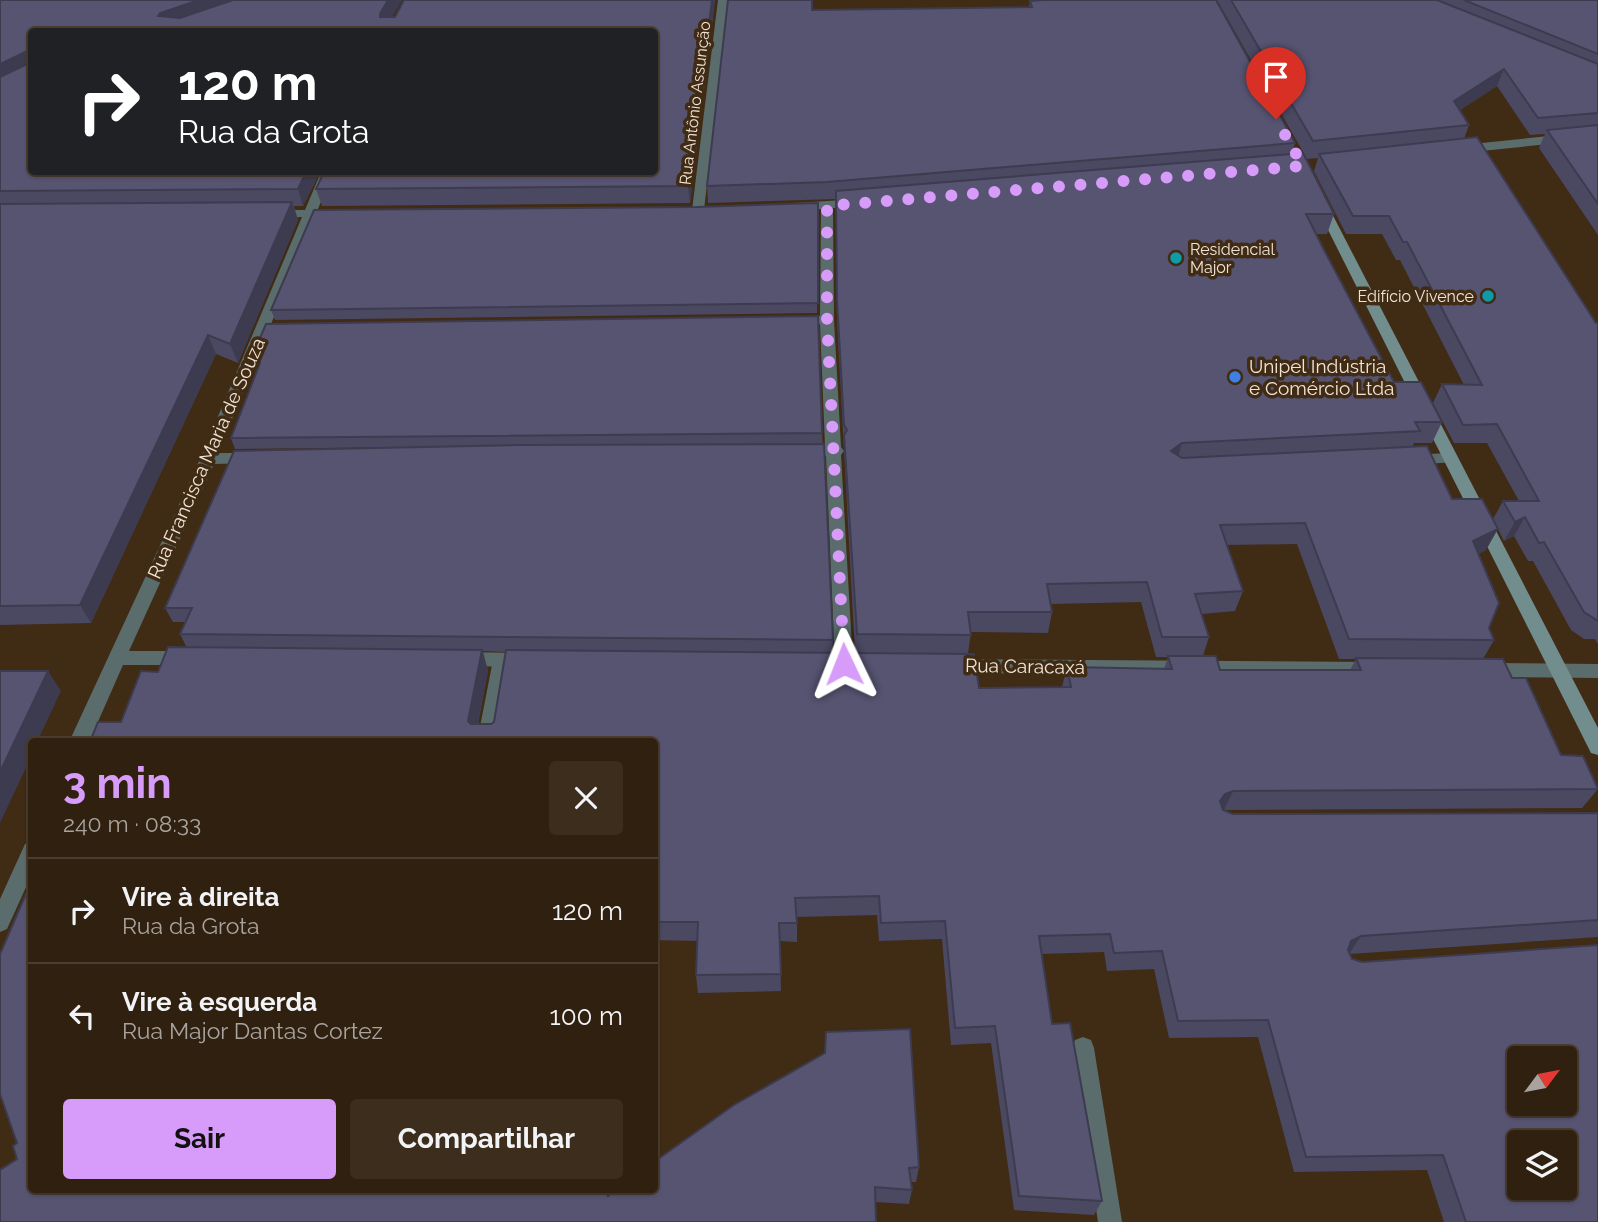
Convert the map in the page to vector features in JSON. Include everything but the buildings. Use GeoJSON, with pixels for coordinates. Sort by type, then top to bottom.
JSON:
{"type":"FeatureCollection","features":[{"type":"Feature","properties":{"kind":"street","name":"Rua Antônio Assunção"},"geometry":{"type":"LineString","coordinates":[[698,210],[723,0]]}},
{"type":"Feature","properties":{"kind":"street"},"geometry":{"type":"LineString","coordinates":[[1450,151],[1598,135]]}},
{"type":"Feature","properties":{"kind":"street","name":"Rua Francisca Maria de Souza"},"geometry":{"type":"LineString","coordinates":[[81,738],[270,328],[309,214],[326,175]]}},
{"type":"Feature","properties":{"kind":"street"},"geometry":{"type":"LineString","coordinates":[[1314,190],[1598,747]]}},
{"type":"Feature","properties":{"kind":"street"},"geometry":{"type":"LineString","coordinates":[[788,207],[867,202]]}},
{"type":"Feature","properties":{"kind":"street"},"geometry":{"type":"LineString","coordinates":[[827,206],[827,320],[844,664]]}},
{"type":"Feature","properties":{"kind":"street"},"geometry":{"type":"LineString","coordinates":[[255,214],[350,213]]}},
{"type":"Feature","properties":{"kind":"street"},"geometry":{"type":"LineString","coordinates":[[786,320],[827,320]]}},
{"type":"Feature","properties":{"kind":"street"},"geometry":{"type":"LineString","coordinates":[[781,451],[835,451]]}},
{"type":"Feature","properties":{"kind":"street"},"geometry":{"type":"LineString","coordinates":[[208,459],[277,458]]}},
{"type":"Feature","properties":{"kind":"street"},"geometry":{"type":"LineString","coordinates":[[1394,460],[1449,458]]}},
{"type":"Feature","properties":{"kind":"street"},"geometry":{"type":"LineString","coordinates":[[116,658],[213,658]]}},
{"type":"Feature","properties":{"kind":"street"},"geometry":{"type":"LineString","coordinates":[[447,659],[543,660]]}},
{"type":"Feature","properties":{"kind":"street"},"geometry":{"type":"LineString","coordinates":[[489,738],[502,660]]}},
{"type":"Feature","properties":{"kind":"street","name":"Rua Caracaxá"},"geometry":{"type":"LineString","coordinates":[[941,665],[1395,669]]}},
{"type":"Feature","properties":{"kind":"street"},"geometry":{"type":"LineString","coordinates":[[1464,670],[1598,671]]}},
{"type":"Feature","properties":{"kind":"street"},"geometry":{"type":"LineString","coordinates":[[0,922],[28,859]]}},
{"type":"Feature","properties":{"kind":"street"},"geometry":{"type":"LineString","coordinates":[[1083,1048],[1110,1222]]}},
{"type":"Feature","properties":{"kind":"place","name":"Residencial Major"},"geometry":{"type":"Point","coordinates":[1176,258]}},
{"type":"Feature","properties":{"kind":"place","name":"Edifício Vivence"},"geometry":{"type":"Point","coordinates":[1488,296]}},
{"type":"Feature","properties":{"kind":"place","name":"Unipel Indústria e Comércio Ltda"},"geometry":{"type":"Point","coordinates":[1235,377]}},
{"type":"Feature","properties":{"kind":"route"},"geometry":{"type":"LineString","coordinates":[[844,664],[827,320],[827,206],[1303,166],[1276,119]]}}]}
